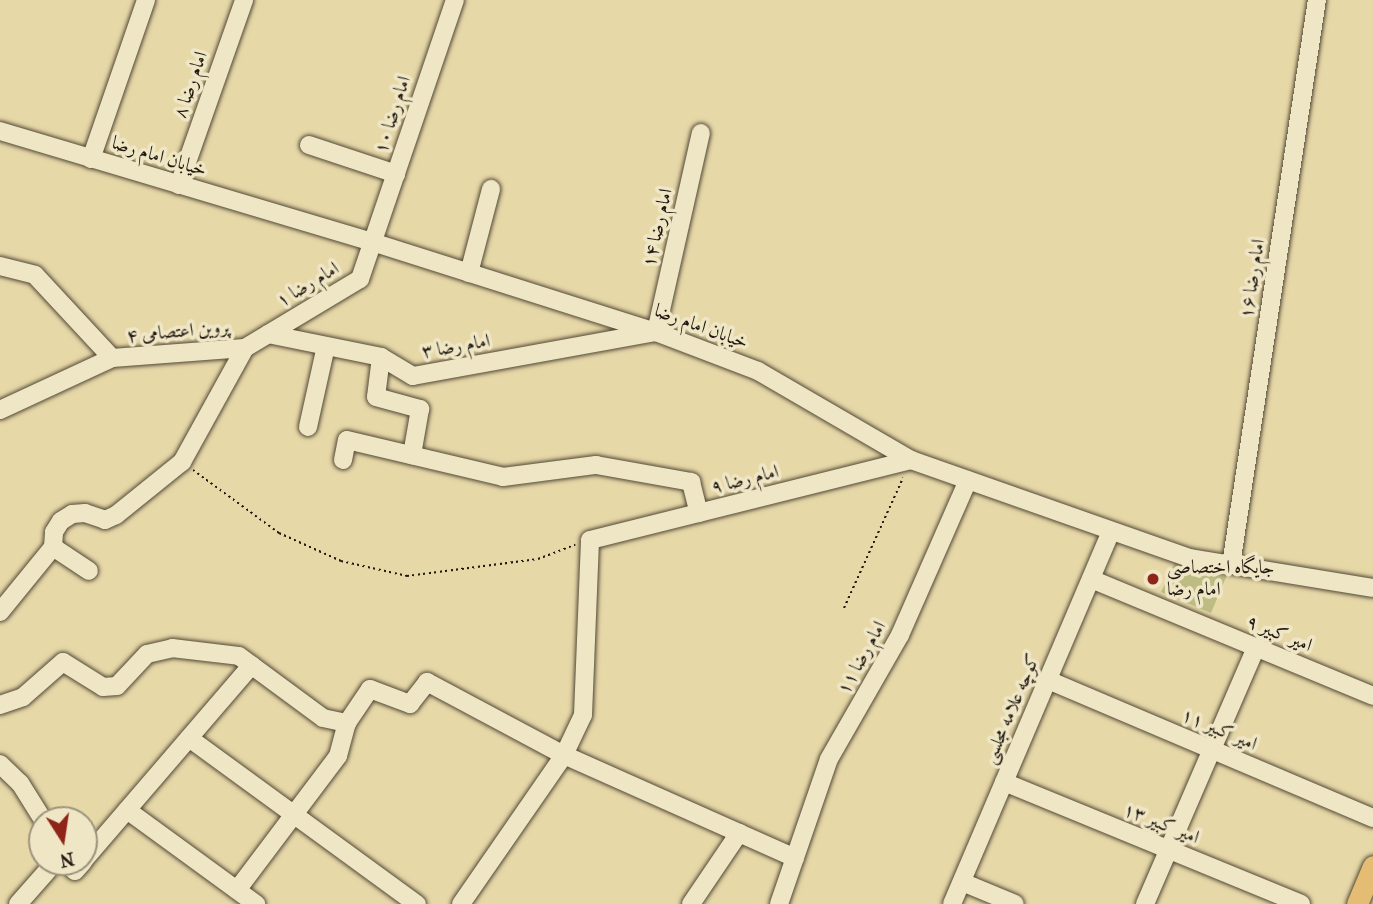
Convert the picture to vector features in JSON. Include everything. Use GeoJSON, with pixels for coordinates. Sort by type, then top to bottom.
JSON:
{"type":"FeatureCollection","features":[{"type":"Feature","properties":{"kind":"main road"},"geometry":{"type":"LineString","coordinates":[[1357,904],[1373,866]]}},
{"type":"Feature","properties":{"kind":"street"},"geometry":{"type":"LineString","coordinates":[[91,159],[146,0]]}},
{"type":"Feature","properties":{"kind":"street","name":"امام رضا ۸"},"geometry":{"type":"LineString","coordinates":[[179,185],[244,0]]}},
{"type":"Feature","properties":{"kind":"street","name":"امام رضا ۱۶"},"geometry":{"type":"LineString","coordinates":[[1231,565],[1317,0]]}},
{"type":"Feature","properties":{"kind":"street","name":"امام رضا ۱۰"},"geometry":{"type":"LineString","coordinates":[[372,242],[396,174],[448,2]]}},
{"type":"Feature","properties":{"kind":"street","name":"خیابان امام رضا"},"geometry":{"type":"LineString","coordinates":[[0,131],[372,242],[656,332],[758,371],[911,460],[1190,558],[1373,588]]}},
{"type":"Feature","properties":{"kind":"street","name":"امام رضا ۱۴"},"geometry":{"type":"LineString","coordinates":[[656,332],[701,133]]}},
{"type":"Feature","properties":{"kind":"street"},"geometry":{"type":"LineString","coordinates":[[309,145],[396,174]]}},
{"type":"Feature","properties":{"kind":"street"},"geometry":{"type":"LineString","coordinates":[[469,273],[491,189]]}},
{"type":"Feature","properties":{"kind":"street","name":"امام رضا ۱"},"geometry":{"type":"LineString","coordinates":[[245,348],[360,279],[372,242]]}},
{"type":"Feature","properties":{"kind":"street"},"geometry":{"type":"LineString","coordinates":[[0,266],[34,275],[112,358]]}},
{"type":"Feature","properties":{"kind":"street","name":"امام رضا ۳"},"geometry":{"type":"LineString","coordinates":[[268,334],[381,357],[413,376],[656,332]]}},
{"type":"Feature","properties":{"kind":"street"},"geometry":{"type":"LineString","coordinates":[[308,427],[326,346]]}},
{"type":"Feature","properties":{"kind":"street"},"geometry":{"type":"LineString","coordinates":[[0,612],[53,547],[54,532],[61,521],[72,514],[85,513],[105,520],[116,515],[182,462],[245,348]]}},
{"type":"Feature","properties":{"kind":"street","name":"پروین اعتصامی ۴"},"geometry":{"type":"LineString","coordinates":[[0,410],[112,358],[245,348]]}},
{"type":"Feature","properties":{"kind":"street"},"geometry":{"type":"LineString","coordinates":[[381,357],[376,397],[420,409],[412,455]]}},
{"type":"Feature","properties":{"kind":"street"},"geometry":{"type":"LineString","coordinates":[[343,460],[347,440],[503,477],[596,465],[691,482],[699,513]]}},
{"type":"Feature","properties":{"kind":"street","name":"امام رضا ۹"},"geometry":{"type":"LineString","coordinates":[[590,540],[911,460]]}},
{"type":"Feature","properties":{"kind":"street","name":"امام رضا ۱۱"},"geometry":{"type":"LineString","coordinates":[[779,904],[829,759],[900,635],[968,480]]}},
{"type":"Feature","properties":{"kind":"street","name":"کوچه علامه مجلسی"},"geometry":{"type":"LineString","coordinates":[[952,904],[1111,531]]}},
{"type":"Feature","properties":{"kind":"street"},"geometry":{"type":"LineString","coordinates":[[461,904],[564,755],[583,715],[590,540]]}},
{"type":"Feature","properties":{"kind":"street"},"geometry":{"type":"LineString","coordinates":[[53,547],[89,571]]}},
{"type":"Feature","properties":{"kind":"street","name":"امیر کبیر ۹"},"geometry":{"type":"LineString","coordinates":[[1091,579],[1373,696]]}},
{"type":"Feature","properties":{"kind":"street"},"geometry":{"type":"LineString","coordinates":[[1145,904],[1256,647]]}},
{"type":"Feature","properties":{"kind":"street"},"geometry":{"type":"LineString","coordinates":[[0,705],[23,697],[63,663],[103,687],[117,687],[147,654],[172,648],[239,656],[323,718],[347,723]]}},
{"type":"Feature","properties":{"kind":"street"},"geometry":{"type":"LineString","coordinates":[[98,844],[252,665]]}},
{"type":"Feature","properties":{"kind":"street","name":"امیر کبیر ۱۱"},"geometry":{"type":"LineString","coordinates":[[1048,680],[1373,818]]}},
{"type":"Feature","properties":{"kind":"street"},"geometry":{"type":"LineString","coordinates":[[237,890],[338,755],[347,723],[370,689],[410,704],[428,682],[564,755],[795,858]]}},
{"type":"Feature","properties":{"kind":"street"},"geometry":{"type":"LineString","coordinates":[[189,738],[417,904]]}},
{"type":"Feature","properties":{"kind":"street"},"geometry":{"type":"LineString","coordinates":[[0,764],[20,783],[34,806]]}},
{"type":"Feature","properties":{"kind":"street","name":"امیر کبیر ۱۳"},"geometry":{"type":"LineString","coordinates":[[1004,782],[1301,904]]}},
{"type":"Feature","properties":{"kind":"street"},"geometry":{"type":"LineString","coordinates":[[127,810],[256,904]]}},
{"type":"Feature","properties":{"kind":"street"},"geometry":{"type":"LineString","coordinates":[[691,904],[739,833]]}},
{"type":"Feature","properties":{"kind":"street"},"geometry":{"type":"LineString","coordinates":[[18,904],[43,876]]}},
{"type":"Feature","properties":{"kind":"street"},"geometry":{"type":"LineString","coordinates":[[962,882],[1015,904]]}},
{"type":"Feature","properties":{"kind":"path"},"geometry":{"type":"LineString","coordinates":[[845,608],[911,460]]}},
{"type":"Feature","properties":{"kind":"path"},"geometry":{"type":"LineString","coordinates":[[182,462],[279,533],[341,561],[407,576],[537,559],[590,540]]}},
{"type":"Feature","properties":{"kind":"green space"},"geometry":{"type":"Polygon","coordinates":[[[1177,558],[1229,570],[1211,613],[1161,592],[1177,558]]]}},
{"type":"Feature","properties":{"kind":"place","name":"جایگاه اختصاصی امام رضا"},"geometry":{"type":"Point","coordinates":[1153,579]}}]}
